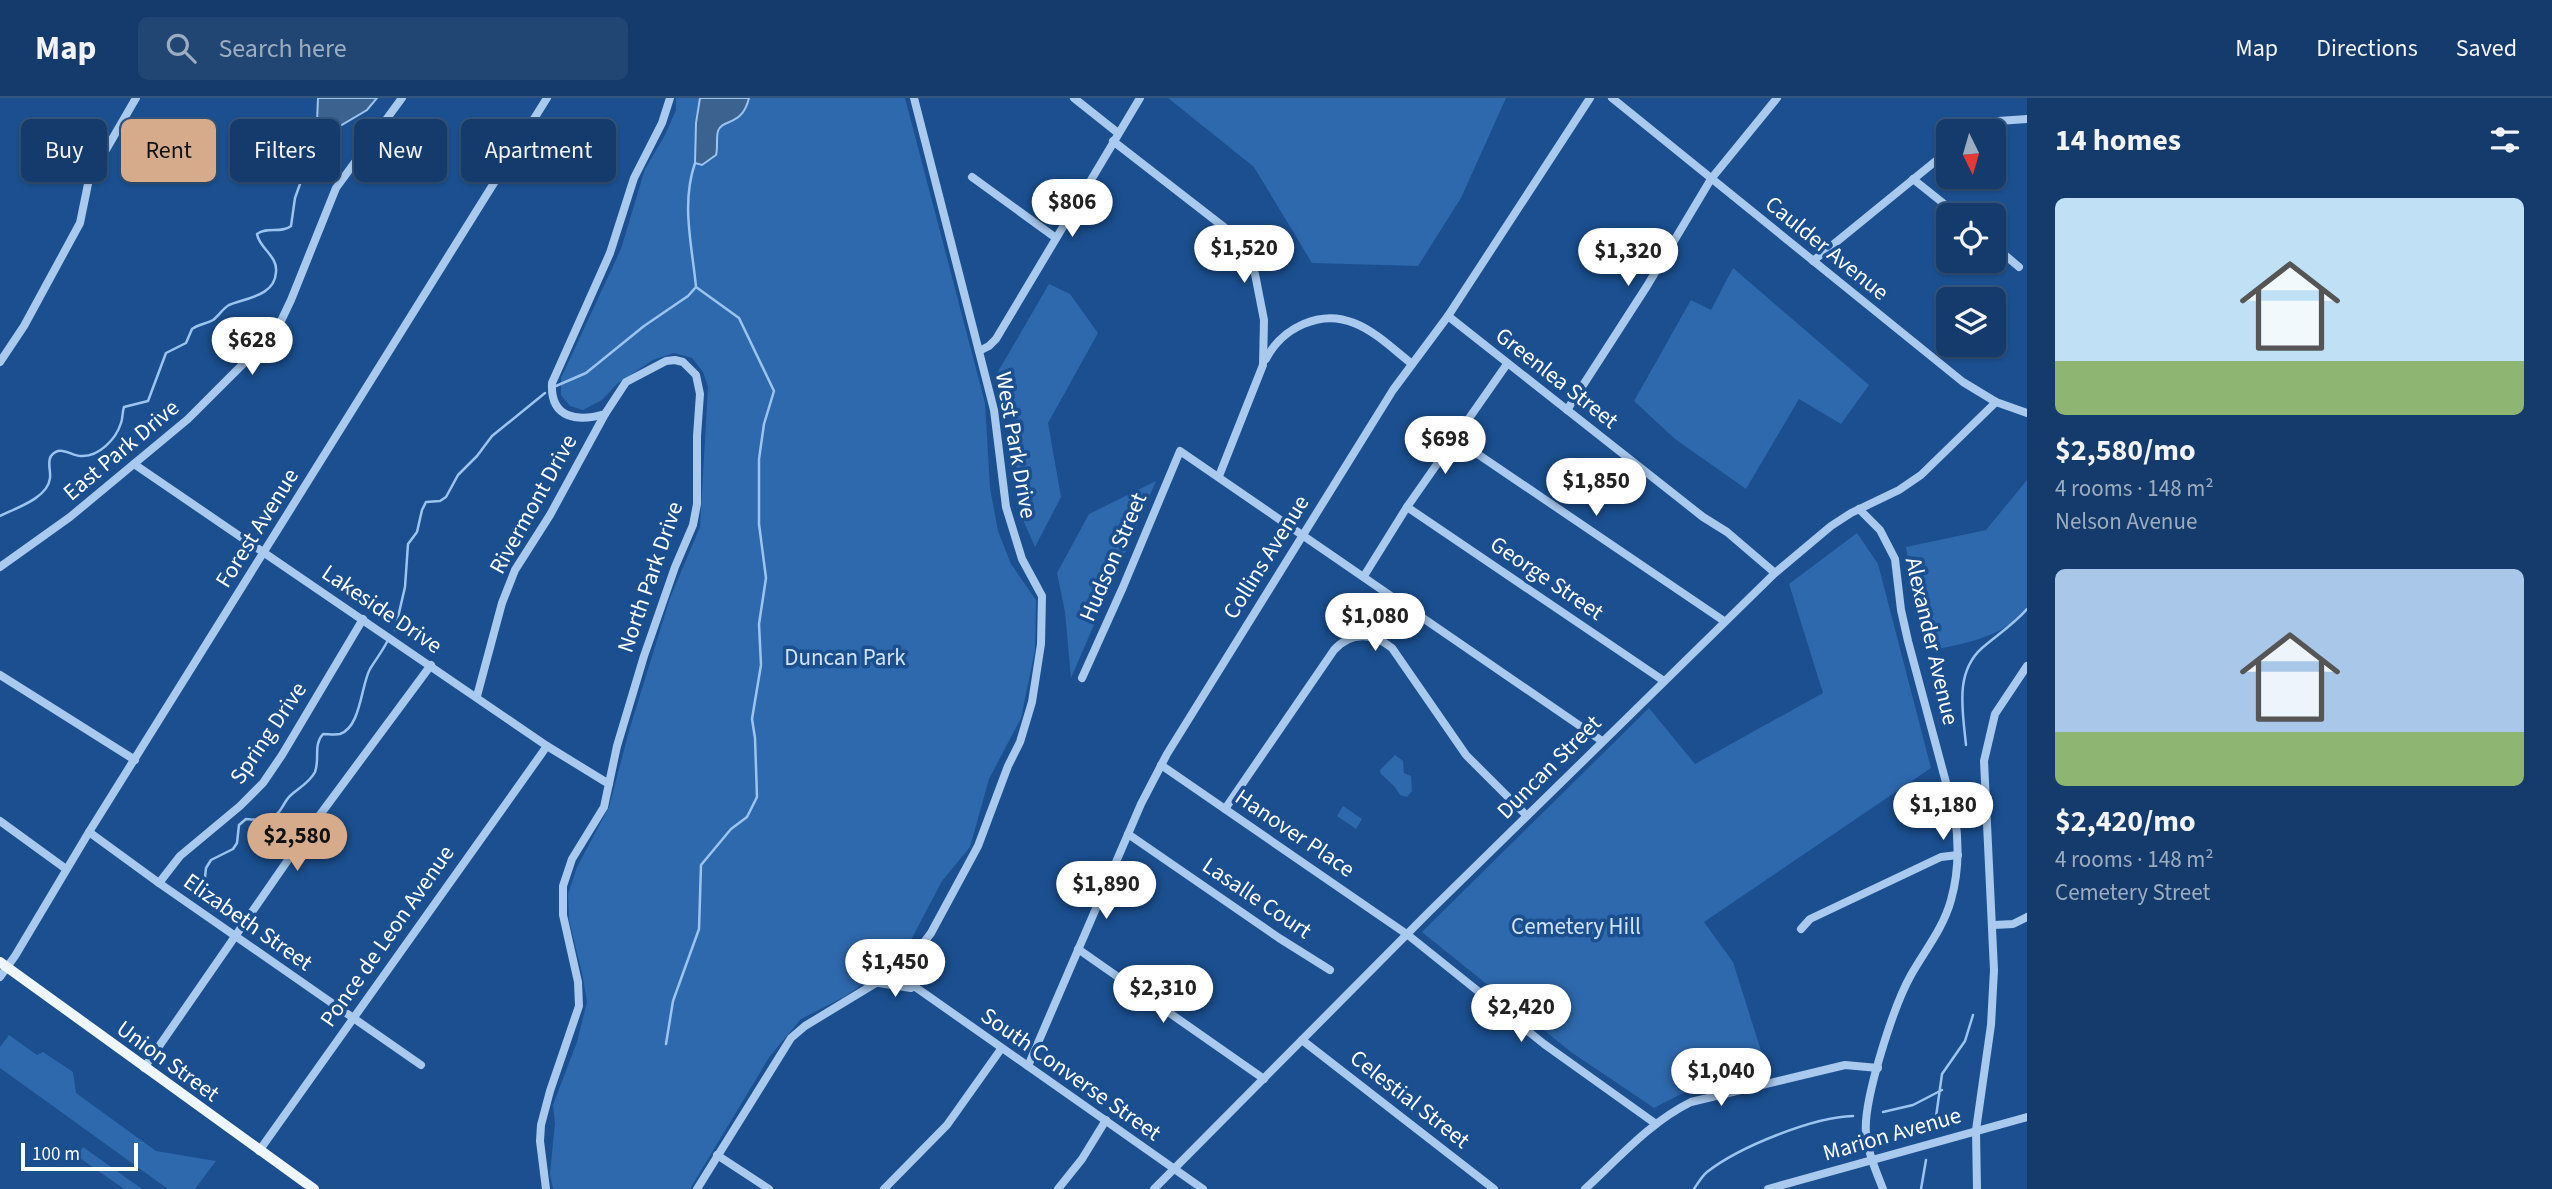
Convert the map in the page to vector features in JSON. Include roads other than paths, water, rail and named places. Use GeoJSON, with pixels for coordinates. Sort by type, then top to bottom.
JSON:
{"type":"FeatureCollection","features":[{"type":"Feature","properties":{"kind":"main road","name":"Union Street"},"geometry":{"type":"LineString","coordinates":[[4,965],[314,1189]]}},
{"type":"Feature","properties":{"kind":"street"},"geometry":{"type":"LineString","coordinates":[[0,362],[24,326],[80,223],[89,178],[136,98]]}},
{"type":"Feature","properties":{"kind":"street","name":"East Park Drive"},"geometry":{"type":"LineString","coordinates":[[0,567],[70,517],[134,464],[197,411],[261,348],[275,330],[291,300],[336,188],[402,98]]}},
{"type":"Feature","properties":{"kind":"street","name":"Forest Avenue"},"geometry":{"type":"LineString","coordinates":[[0,977],[4,965],[135,760],[547,98]]}},
{"type":"Feature","properties":{"kind":"street"},"geometry":{"type":"LineString","coordinates":[[605,414],[584,419],[569,416],[558,405],[552,391],[552,383],[610,253],[634,178],[663,123],[670,98]]}},
{"type":"Feature","properties":{"kind":"street","name":"West Park Drive"},"geometry":{"type":"LineString","coordinates":[[697,1189],[792,1038],[805,1026],[894,972],[913,957],[930,933],[978,846],[1026,726],[1036,682],[1041,644],[1042,596],[1022,559],[1006,507],[995,419],[914,98]]}},
{"type":"Feature","properties":{"kind":"street"},"geometry":{"type":"LineString","coordinates":[[1074,98],[1235,237],[1251,263],[1258,282],[1264,328],[1263,365]]}},
{"type":"Feature","properties":{"kind":"street"},"geometry":{"type":"LineString","coordinates":[[979,351],[996,339],[1140,98]]}},
{"type":"Feature","properties":{"kind":"street","name":"Collins Avenue"},"geometry":{"type":"LineString","coordinates":[[1028,1066],[1128,834],[1161,765],[1392,390],[1448,316],[1590,98]]}},
{"type":"Feature","properties":{"kind":"street","name":"Caulder Avenue"},"geometry":{"type":"LineString","coordinates":[[1612,98],[1963,382],[1996,402],[2027,413]]}},
{"type":"Feature","properties":{"kind":"street"},"geometry":{"type":"LineString","coordinates":[[1567,410],[1647,286],[1711,179],[1777,98]]}},
{"type":"Feature","properties":{"kind":"street"},"geometry":{"type":"LineString","coordinates":[[2006,120],[2027,118]]}},
{"type":"Feature","properties":{"kind":"street"},"geometry":{"type":"LineString","coordinates":[[1813,261],[1936,161]]}},
{"type":"Feature","properties":{"kind":"street"},"geometry":{"type":"LineString","coordinates":[[972,177],[1056,238]]}},
{"type":"Feature","properties":{"kind":"street"},"geometry":{"type":"LineString","coordinates":[[1913,179],[1943,203]]}},
{"type":"Feature","properties":{"kind":"street"},"geometry":{"type":"LineString","coordinates":[[2006,256],[2019,267]]}},
{"type":"Feature","properties":{"kind":"street","name":"Greenlea Street"},"geometry":{"type":"LineString","coordinates":[[1448,316],[1703,517],[1727,532],[1775,573]]}},
{"type":"Feature","properties":{"kind":"street"},"geometry":{"type":"LineString","coordinates":[[1412,364],[1365,328],[1345,320],[1331,318],[1310,322],[1290,331],[1274,346],[1263,365],[1219,476],[1602,741]]}},
{"type":"Feature","properties":{"kind":"street","name":"North Park Drive"},"geometry":{"type":"LineString","coordinates":[[546,1189],[540,1141],[541,1125],[579,1006],[578,982],[563,915],[563,886],[572,859],[599,818],[644,656],[696,514],[696,436],[700,394],[696,375],[683,362],[666,361],[626,382],[605,414]]}},
{"type":"Feature","properties":{"kind":"street"},"geometry":{"type":"LineString","coordinates":[[1364,576],[1407,507],[1507,363]]}},
{"type":"Feature","properties":{"kind":"street","name":"Duncan Street"},"geometry":{"type":"LineString","coordinates":[[1154,1189],[1602,741],[1775,573],[1811,541],[1859,509],[1899,490],[1921,475],[1996,402]]}},
{"type":"Feature","properties":{"kind":"street","name":"Rivermont Drive"},"geometry":{"type":"LineString","coordinates":[[477,696],[502,603],[515,570],[550,515],[605,414]]}},
{"type":"Feature","properties":{"kind":"street"},"geometry":{"type":"LineString","coordinates":[[1454,438],[1724,621]]}},
{"type":"Feature","properties":{"kind":"street","name":"Hudson Street"},"geometry":{"type":"LineString","coordinates":[[1082,678],[1180,451],[1219,476]]}},
{"type":"Feature","properties":{"kind":"street","name":"Lakeside Drive"},"geometry":{"type":"LineString","coordinates":[[134,464],[547,746],[609,784]]}},
{"type":"Feature","properties":{"kind":"street","name":"George Street"},"geometry":{"type":"LineString","coordinates":[[1407,507],[1664,681]]}},
{"type":"Feature","properties":{"kind":"street","name":"Alexander Avenue"},"geometry":{"type":"LineString","coordinates":[[1859,509],[1880,530],[1895,558],[1901,610],[1908,641],[1955,816],[1958,855],[1955,885],[1947,911],[1936,936],[1911,974],[1898,1001],[1866,1114],[1866,1135],[1883,1189]]}},
{"type":"Feature","properties":{"kind":"street","name":"Spring Drive"},"geometry":{"type":"LineString","coordinates":[[159,883],[180,856],[263,783],[363,619]]}},
{"type":"Feature","properties":{"kind":"street"},"geometry":{"type":"LineString","coordinates":[[1226,809],[1334,650],[1348,639],[1364,636],[1374,637],[1392,648],[1466,755],[1527,816]]}},
{"type":"Feature","properties":{"kind":"street"},"geometry":{"type":"LineString","coordinates":[[144,1068],[308,831],[431,665]]}},
{"type":"Feature","properties":{"kind":"street"},"geometry":{"type":"LineString","coordinates":[[1977,1189],[1976,1130],[1994,993],[1994,925],[1984,761],[1995,714],[2027,666]]}},
{"type":"Feature","properties":{"kind":"street"},"geometry":{"type":"LineString","coordinates":[[0,676],[135,760]]}},
{"type":"Feature","properties":{"kind":"street","name":"Ponce de Leon Avenue"},"geometry":{"type":"LineString","coordinates":[[259,1151],[547,746]]}},
{"type":"Feature","properties":{"kind":"street","name":"Hanover Place"},"geometry":{"type":"LineString","coordinates":[[1161,765],[1408,934],[1544,1044],[1657,1124]]}},
{"type":"Feature","properties":{"kind":"street"},"geometry":{"type":"LineString","coordinates":[[0,821],[66,869]]}},
{"type":"Feature","properties":{"kind":"street","name":"Elizabeth Street"},"geometry":{"type":"LineString","coordinates":[[89,832],[421,1065]]}},
{"type":"Feature","properties":{"kind":"street","name":"Lasalle Court"},"geometry":{"type":"LineString","coordinates":[[1128,834],[1279,938],[1331,970]]}},
{"type":"Feature","properties":{"kind":"street"},"geometry":{"type":"LineString","coordinates":[[1801,929],[1810,919],[1941,857],[1958,855]]}},
{"type":"Feature","properties":{"kind":"street"},"geometry":{"type":"LineString","coordinates":[[1994,925],[2013,924],[2027,917]]}},
{"type":"Feature","properties":{"kind":"street"},"geometry":{"type":"LineString","coordinates":[[1078,949],[1264,1079]]}},
{"type":"Feature","properties":{"kind":"street"},"geometry":{"type":"LineString","coordinates":[[913,957],[911,977],[917,990]]}},
{"type":"Feature","properties":{"kind":"street","name":"South Converse Street"},"geometry":{"type":"LineString","coordinates":[[894,972],[1203,1189]]}},
{"type":"Feature","properties":{"kind":"street","name":"South Converse Street"},"geometry":{"type":"LineString","coordinates":[[878,983],[917,990]]}},
{"type":"Feature","properties":{"kind":"street","name":"Celestial Street"},"geometry":{"type":"LineString","coordinates":[[1302,1040],[1494,1189]]}},
{"type":"Feature","properties":{"kind":"street"},"geometry":{"type":"LineString","coordinates":[[884,1189],[947,1125],[1001,1049]]}},
{"type":"Feature","properties":{"kind":"street"},"geometry":{"type":"LineString","coordinates":[[1585,1189],[1676,1109],[1709,1096],[1846,1065],[1878,1068]]}},
{"type":"Feature","properties":{"kind":"street","name":"Marion Avenue"},"geometry":{"type":"LineString","coordinates":[[1768,1189],[2027,1116]]}},
{"type":"Feature","properties":{"kind":"street"},"geometry":{"type":"LineString","coordinates":[[1058,1189],[1082,1159],[1106,1120]]}},
{"type":"Feature","properties":{"kind":"street"},"geometry":{"type":"LineString","coordinates":[[716,1155],[769,1189]]}},
{"type":"Feature","properties":{"kind":"waterway"},"geometry":{"type":"LineString","coordinates":[[556,386],[586,373],[644,326],[688,296],[696,287],[688,209],[695,163]]}},
{"type":"Feature","properties":{"kind":"waterway"},"geometry":{"type":"LineString","coordinates":[[0,516],[30,502],[44,491],[50,478],[50,458],[54,453],[62,451],[88,456],[106,446],[119,429],[124,407],[148,401],[166,353],[186,343],[192,329],[213,320],[229,305],[258,295],[271,286],[276,266],[257,234],[291,226],[295,198],[301,182]]}},
{"type":"Feature","properties":{"kind":"waterway"},"geometry":{"type":"LineString","coordinates":[[666,1044],[673,1001],[699,929],[701,865],[731,829],[747,817],[757,797],[752,719],[761,665],[759,624],[766,578],[759,524],[759,459],[764,424],[774,391],[739,318],[696,287]]}},
{"type":"Feature","properties":{"kind":"waterway"},"geometry":{"type":"LineString","coordinates":[[395,630],[405,587],[408,544],[417,532],[426,502],[440,501],[446,497],[458,475],[492,436],[545,393]]}},
{"type":"Feature","properties":{"kind":"waterway"},"geometry":{"type":"LineString","coordinates":[[1966,745],[1962,694],[1967,669],[1982,648],[2027,609]]}},
{"type":"Feature","properties":{"kind":"waterway"},"geometry":{"type":"LineString","coordinates":[[204,887],[206,868],[211,860],[233,849],[237,843],[239,825],[246,819],[259,820],[275,816],[289,797],[315,772],[317,747],[323,734],[340,734],[347,730],[356,715],[370,669],[388,640]]}},
{"type":"Feature","properties":{"kind":"waterway"},"geometry":{"type":"LineString","coordinates":[[1935,1124],[1942,1074],[1965,1041],[1973,1015]]}},
{"type":"Feature","properties":{"kind":"waterway"},"geometry":{"type":"LineString","coordinates":[[1883,1112],[1913,1105],[1942,1090]]}},
{"type":"Feature","properties":{"kind":"waterway"},"geometry":{"type":"LineString","coordinates":[[1694,1189],[1707,1172],[1757,1144],[1818,1122],[1853,1116]]}},
{"type":"Feature","properties":{"kind":"waterway"},"geometry":{"type":"LineString","coordinates":[[1921,1189],[1926,1160]]}},
{"type":"Feature","properties":{"kind":"park label","name":"Duncan Park"},"geometry":{"type":"Point","coordinates":[845,657]}},
{"type":"Feature","properties":{"kind":"park label","name":"Cemetery Hill"},"geometry":{"type":"Point","coordinates":[1576,926]}}]}
